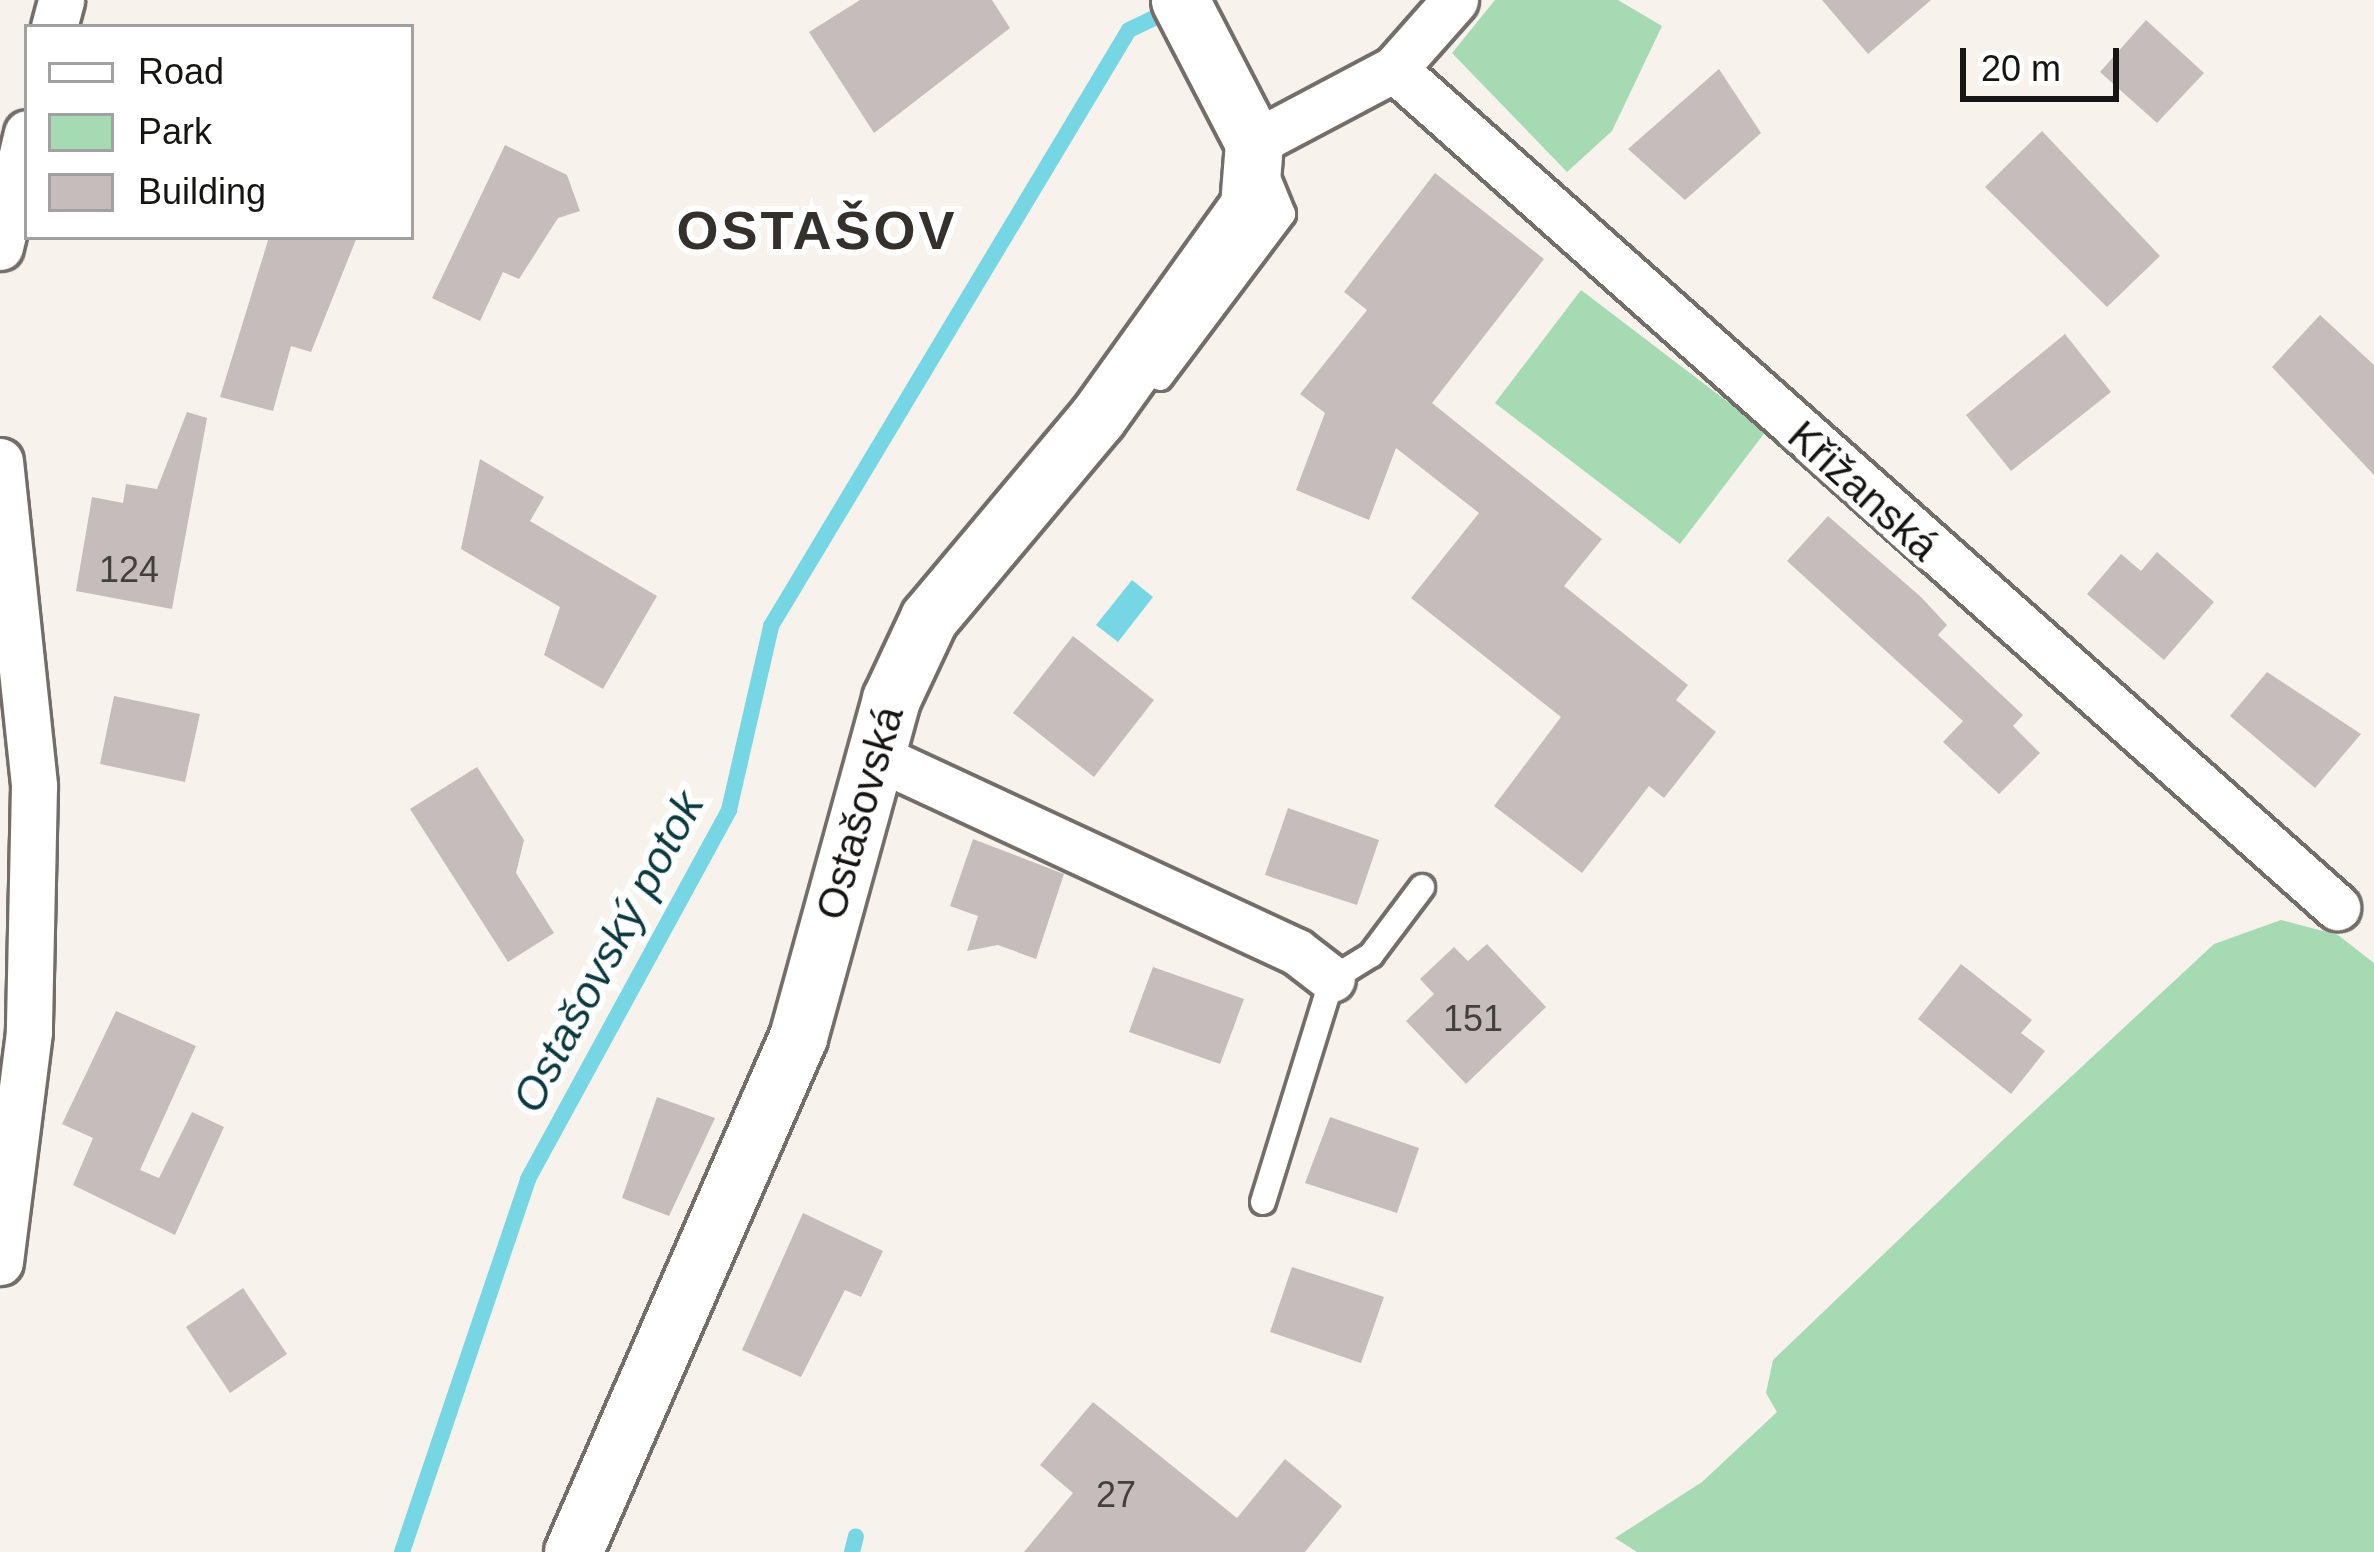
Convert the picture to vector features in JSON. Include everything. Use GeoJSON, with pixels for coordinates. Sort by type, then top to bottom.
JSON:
{"type":"FeatureCollection","features":[{"type":"Feature","properties":{"kind":"street"},"geometry":{"type":"LineString","coordinates":[[1185,10],[1254,143],[1394,69],[1455,0]]}},
{"type":"Feature","properties":{"kind":"street","name":"Křižanská"},"geometry":{"type":"LineString","coordinates":[[1394,69],[2337,907]]}},
{"type":"Feature","properties":{"kind":"street","name":"Ostašovská"},"geometry":{"type":"LineString","coordinates":[[573,1552],[798,1037],[875,755],[929,618],[1097,418],[1249,206],[1254,143]]}},
{"type":"Feature","properties":{"kind":"street"},"geometry":{"type":"LineString","coordinates":[[2,223],[24,144]]}},
{"type":"Feature","properties":{"kind":"street"},"geometry":{"type":"LineString","coordinates":[[0,461],[34,786],[0,1262]]}},
{"type":"Feature","properties":{"kind":"street"},"geometry":{"type":"LineString","coordinates":[[875,755],[1297,952],[1332,980]]}},
{"type":"Feature","properties":{"kind":"lane"},"geometry":{"type":"LineString","coordinates":[[1097,418],[1157,382],[1283,214],[1254,143]]}},
{"type":"Feature","properties":{"kind":"lane"},"geometry":{"type":"LineString","coordinates":[[1263,1202],[1332,980],[1371,955],[1422,887]]}},
{"type":"Feature","properties":{"kind":"green space"},"geometry":{"type":"Polygon","coordinates":[[[1495,0],[1618,0],[1662,26],[1612,131],[1567,172],[1452,53],[1495,0]]]}},
{"type":"Feature","properties":{"kind":"green space"},"geometry":{"type":"Polygon","coordinates":[[[1581,290],[1766,431],[1680,544],[1495,403],[1581,290]]]}},
{"type":"Feature","properties":{"kind":"green space"},"geometry":{"type":"Polygon","coordinates":[[[2281,920],[2338,935],[2374,963],[2374,1552],[1637,1552],[1615,1538],[1702,1482],[1777,1412],[1766,1393],[1773,1360],[2214,944],[2281,920]]]}},
{"type":"Feature","properties":{"kind":"water"},"geometry":{"type":"Polygon","coordinates":[[[1132,580],[1153,597],[1118,642],[1096,625],[1132,580]]]}},
{"type":"Feature","properties":{"kind":"building"},"geometry":{"type":"Polygon","coordinates":[[[860,0],[992,0],[1010,28],[874,133],[809,32],[860,0]]]}},
{"type":"Feature","properties":{"kind":"building"},"geometry":{"type":"Polygon","coordinates":[[[1822,0],[1931,0],[1868,54],[1822,0]]]}},
{"type":"Feature","properties":{"kind":"building"},"geometry":{"type":"Polygon","coordinates":[[[2146,20],[2204,73],[2157,123],[2100,72],[2146,20]]]}},
{"type":"Feature","properties":{"kind":"building"},"geometry":{"type":"Polygon","coordinates":[[[1719,69],[1761,133],[1685,200],[1628,149],[1719,69]]]}},
{"type":"Feature","properties":{"kind":"building"},"geometry":{"type":"Polygon","coordinates":[[[2042,131],[2160,256],[2107,307],[1985,187],[2042,131]]]}},
{"type":"Feature","properties":{"kind":"building"},"geometry":{"type":"Polygon","coordinates":[[[505,145],[567,175],[580,211],[558,218],[519,279],[503,272],[480,321],[432,298],[505,145]]]}},
{"type":"Feature","properties":{"kind":"building"},"geometry":{"type":"Polygon","coordinates":[[[1435,173],[1544,259],[1432,403],[1602,539],[1564,586],[1688,685],[1676,700],[1716,732],[1664,798],[1649,786],[1582,873],[1494,806],[1561,717],[1411,598],[1479,513],[1396,448],[1369,520],[1296,490],[1325,413],[1300,394],[1367,310],[1344,292],[1435,173]]]}},
{"type":"Feature","properties":{"kind":"building"},"geometry":{"type":"Polygon","coordinates":[[[268,240],[356,240],[311,352],[291,346],[273,411],[220,397],[268,240]]]}},
{"type":"Feature","properties":{"kind":"building"},"geometry":{"type":"Polygon","coordinates":[[[2320,315],[2374,365],[2374,475],[2272,367],[2320,315]]]}},
{"type":"Feature","properties":{"kind":"building"},"geometry":{"type":"Polygon","coordinates":[[[2065,334],[2111,392],[2011,471],[1966,415],[2065,334]]]}},
{"type":"Feature","properties":{"kind":"building"},"geometry":{"type":"Polygon","coordinates":[[[187,412],[207,418],[172,609],[76,591],[92,497],[123,503],[126,484],[157,489],[187,412]]]}},
{"type":"Feature","properties":{"kind":"building"},"geometry":{"type":"Polygon","coordinates":[[[480,459],[544,497],[530,521],[657,596],[603,689],[544,655],[560,607],[461,549],[480,459]]]}},
{"type":"Feature","properties":{"kind":"building"},"geometry":{"type":"Polygon","coordinates":[[[1828,516],[1921,597],[1947,625],[1938,635],[2023,715],[2013,726],[2040,753],[1999,794],[1943,742],[1963,721],[1787,561],[1828,516]]]}},
{"type":"Feature","properties":{"kind":"building"},"geometry":{"type":"Polygon","coordinates":[[[2157,552],[2214,602],[2164,660],[2087,594],[2121,554],[2141,571],[2157,552]]]}},
{"type":"Feature","properties":{"kind":"building"},"geometry":{"type":"Polygon","coordinates":[[[1073,636],[1154,700],[1094,777],[1013,713],[1073,636]]]}},
{"type":"Feature","properties":{"kind":"building"},"geometry":{"type":"Polygon","coordinates":[[[2267,672],[2361,734],[2315,788],[2230,716],[2267,672]]]}},
{"type":"Feature","properties":{"kind":"building"},"geometry":{"type":"Polygon","coordinates":[[[114,696],[200,714],[185,782],[100,764],[114,696]]]}},
{"type":"Feature","properties":{"kind":"building"},"geometry":{"type":"Polygon","coordinates":[[[477,767],[524,840],[516,873],[554,933],[508,962],[410,809],[477,767]]]}},
{"type":"Feature","properties":{"kind":"building"},"geometry":{"type":"Polygon","coordinates":[[[1288,808],[1379,840],[1357,905],[1265,875],[1288,808]]]}},
{"type":"Feature","properties":{"kind":"building"},"geometry":{"type":"Polygon","coordinates":[[[973,839],[1064,874],[1036,959],[998,945],[967,951],[978,916],[950,906],[973,839]]]}},
{"type":"Feature","properties":{"kind":"building"},"geometry":{"type":"Polygon","coordinates":[[[1487,944],[1546,1007],[1466,1084],[1406,1021],[1434,994],[1420,979],[1454,947],[1468,961],[1487,944]]]}},
{"type":"Feature","properties":{"kind":"building"},"geometry":{"type":"Polygon","coordinates":[[[1961,964],[2032,1020],[2021,1033],[2045,1051],[2011,1094],[1918,1019],[1961,964]]]}},
{"type":"Feature","properties":{"kind":"building"},"geometry":{"type":"Polygon","coordinates":[[[1153,967],[1244,999],[1220,1064],[1129,1032],[1153,967]]]}},
{"type":"Feature","properties":{"kind":"building"},"geometry":{"type":"Polygon","coordinates":[[[116,1011],[196,1046],[140,1170],[159,1178],[192,1112],[224,1127],[175,1235],[73,1185],[93,1138],[62,1124],[116,1011]]]}},
{"type":"Feature","properties":{"kind":"building"},"geometry":{"type":"Polygon","coordinates":[[[657,1097],[715,1118],[669,1216],[622,1198],[657,1097]]]}},
{"type":"Feature","properties":{"kind":"building"},"geometry":{"type":"Polygon","coordinates":[[[1330,1117],[1419,1148],[1397,1213],[1305,1183],[1330,1117]]]}},
{"type":"Feature","properties":{"kind":"building"},"geometry":{"type":"Polygon","coordinates":[[[803,1213],[883,1251],[861,1297],[845,1290],[801,1377],[742,1350],[803,1213]]]}},
{"type":"Feature","properties":{"kind":"building"},"geometry":{"type":"Polygon","coordinates":[[[1292,1267],[1384,1297],[1361,1363],[1270,1332],[1292,1267]]]}},
{"type":"Feature","properties":{"kind":"building"},"geometry":{"type":"Polygon","coordinates":[[[243,1288],[287,1354],[230,1393],[186,1327],[243,1288]]]}},
{"type":"Feature","properties":{"kind":"building"},"geometry":{"type":"Polygon","coordinates":[[[1093,1402],[1237,1518],[1285,1459],[1342,1506],[1305,1552],[1024,1552],[1073,1493],[1040,1465],[1093,1402]]]}},
{"type":"Feature","properties":{"kind":"waterway","name":"Ostašovský potok"},"geometry":{"type":"LineString","coordinates":[[402,1552],[528,1179],[729,810],[771,626],[1129,30],[1175,8]]}},
{"type":"Feature","properties":{"kind":"waterway"},"geometry":{"type":"LineString","coordinates":[[852,1552],[856,1536]]}},
{"type":"Feature","properties":{"kind":"district","name":"OSTAŠOV"},"geometry":{"type":"Point","coordinates":[817,230]}}]}
